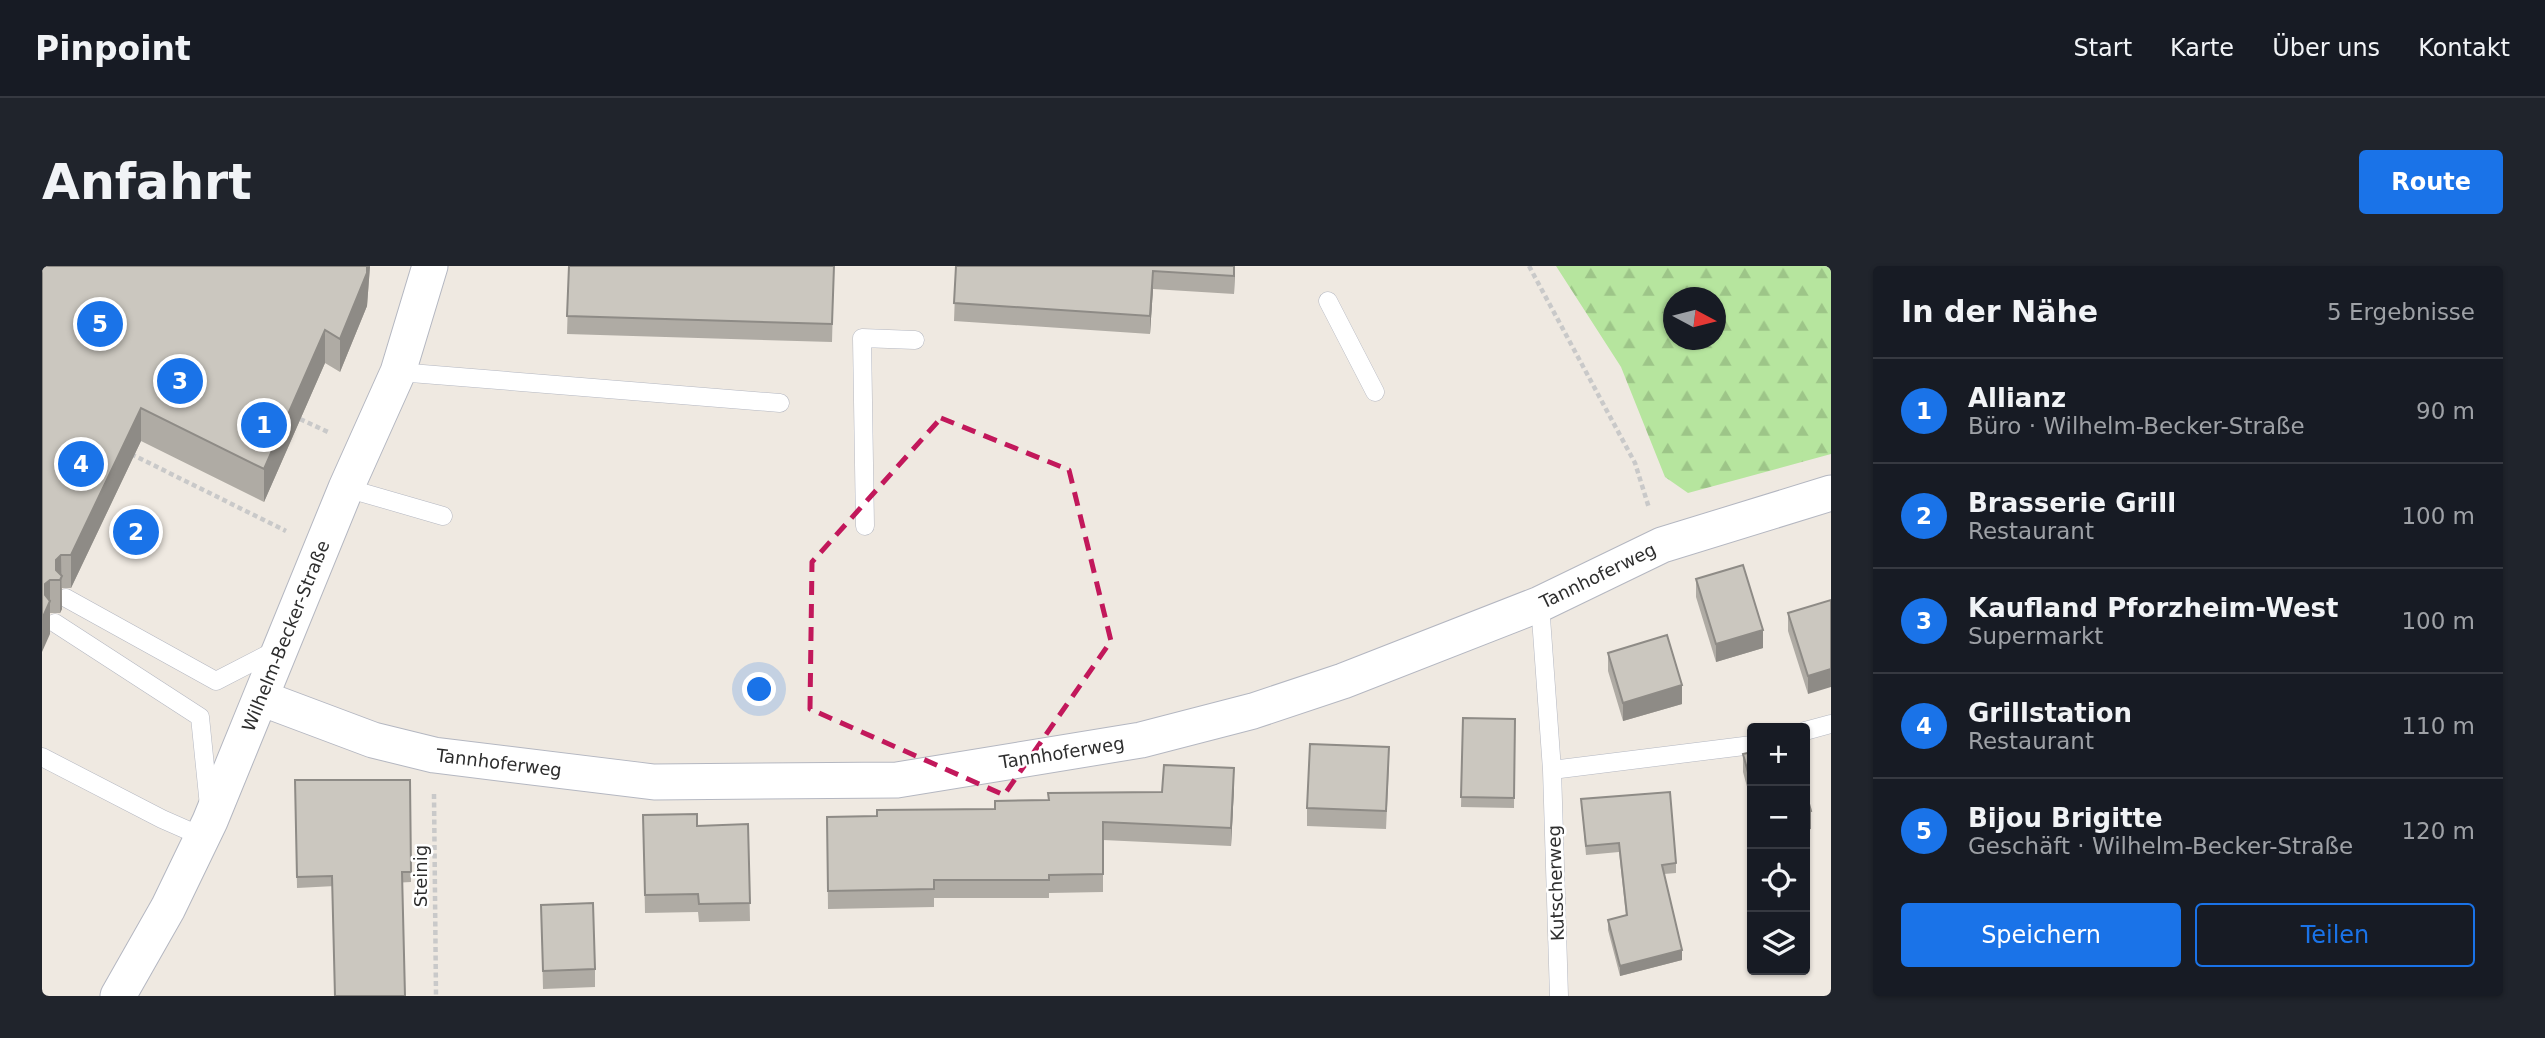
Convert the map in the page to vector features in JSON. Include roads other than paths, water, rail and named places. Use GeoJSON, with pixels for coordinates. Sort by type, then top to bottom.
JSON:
{"type":"FeatureCollection","features":[{"type":"Feature","properties":{"kind":"street","name":"Wilhelm-Becker-Straße"},"geometry":{"type":"LineString","coordinates":[[118,996],[168,908],[207,829],[346,488],[397,372],[430,266]]}},
{"type":"Feature","properties":{"kind":"street","name":"Tannhoferweg"},"geometry":{"type":"LineString","coordinates":[[261,698],[373,740],[434,755],[654,782],[897,780],[1141,740],[1253,711],[1343,681],[1540,604],[1661,545],[1831,493]]}},
{"type":"Feature","properties":{"kind":"lane"},"geometry":{"type":"LineString","coordinates":[[1328,301],[1374,392]]}},
{"type":"Feature","properties":{"kind":"lane"},"geometry":{"type":"LineString","coordinates":[[865,526],[862,338],[915,340]]}},
{"type":"Feature","properties":{"kind":"lane"},"geometry":{"type":"LineString","coordinates":[[397,372],[780,403]]}},
{"type":"Feature","properties":{"kind":"lane"},"geometry":{"type":"LineString","coordinates":[[346,488],[443,516]]}},
{"type":"Feature","properties":{"kind":"lane"},"geometry":{"type":"LineString","coordinates":[[66,598],[216,681],[282,647]]}},
{"type":"Feature","properties":{"kind":"lane","name":"Kutscherweg"},"geometry":{"type":"LineString","coordinates":[[1540,604],[1552,770],[1559,996]]}},
{"type":"Feature","properties":{"kind":"lane"},"geometry":{"type":"LineString","coordinates":[[42,757],[162,819],[207,829],[200,717],[55,623]]}},
{"type":"Feature","properties":{"kind":"lane"},"geometry":{"type":"LineString","coordinates":[[1810,730],[1831,724]]}},
{"type":"Feature","properties":{"kind":"lane"},"geometry":{"type":"LineString","coordinates":[[1552,770],[1747,746]]}},
{"type":"Feature","properties":{"kind":"place","name":"Bijou Brigitte"},"geometry":{"type":"Point","coordinates":[100,324]}},
{"type":"Feature","properties":{"kind":"place","name":"Kaufland Pforzheim-West"},"geometry":{"type":"Point","coordinates":[180,381]}},
{"type":"Feature","properties":{"kind":"place","name":"Allianz"},"geometry":{"type":"Point","coordinates":[264,425]}},
{"type":"Feature","properties":{"kind":"place","name":"Grillstation"},"geometry":{"type":"Point","coordinates":[81,464]}},
{"type":"Feature","properties":{"kind":"place","name":"Brasserie Grill"},"geometry":{"type":"Point","coordinates":[136,532]}}]}
